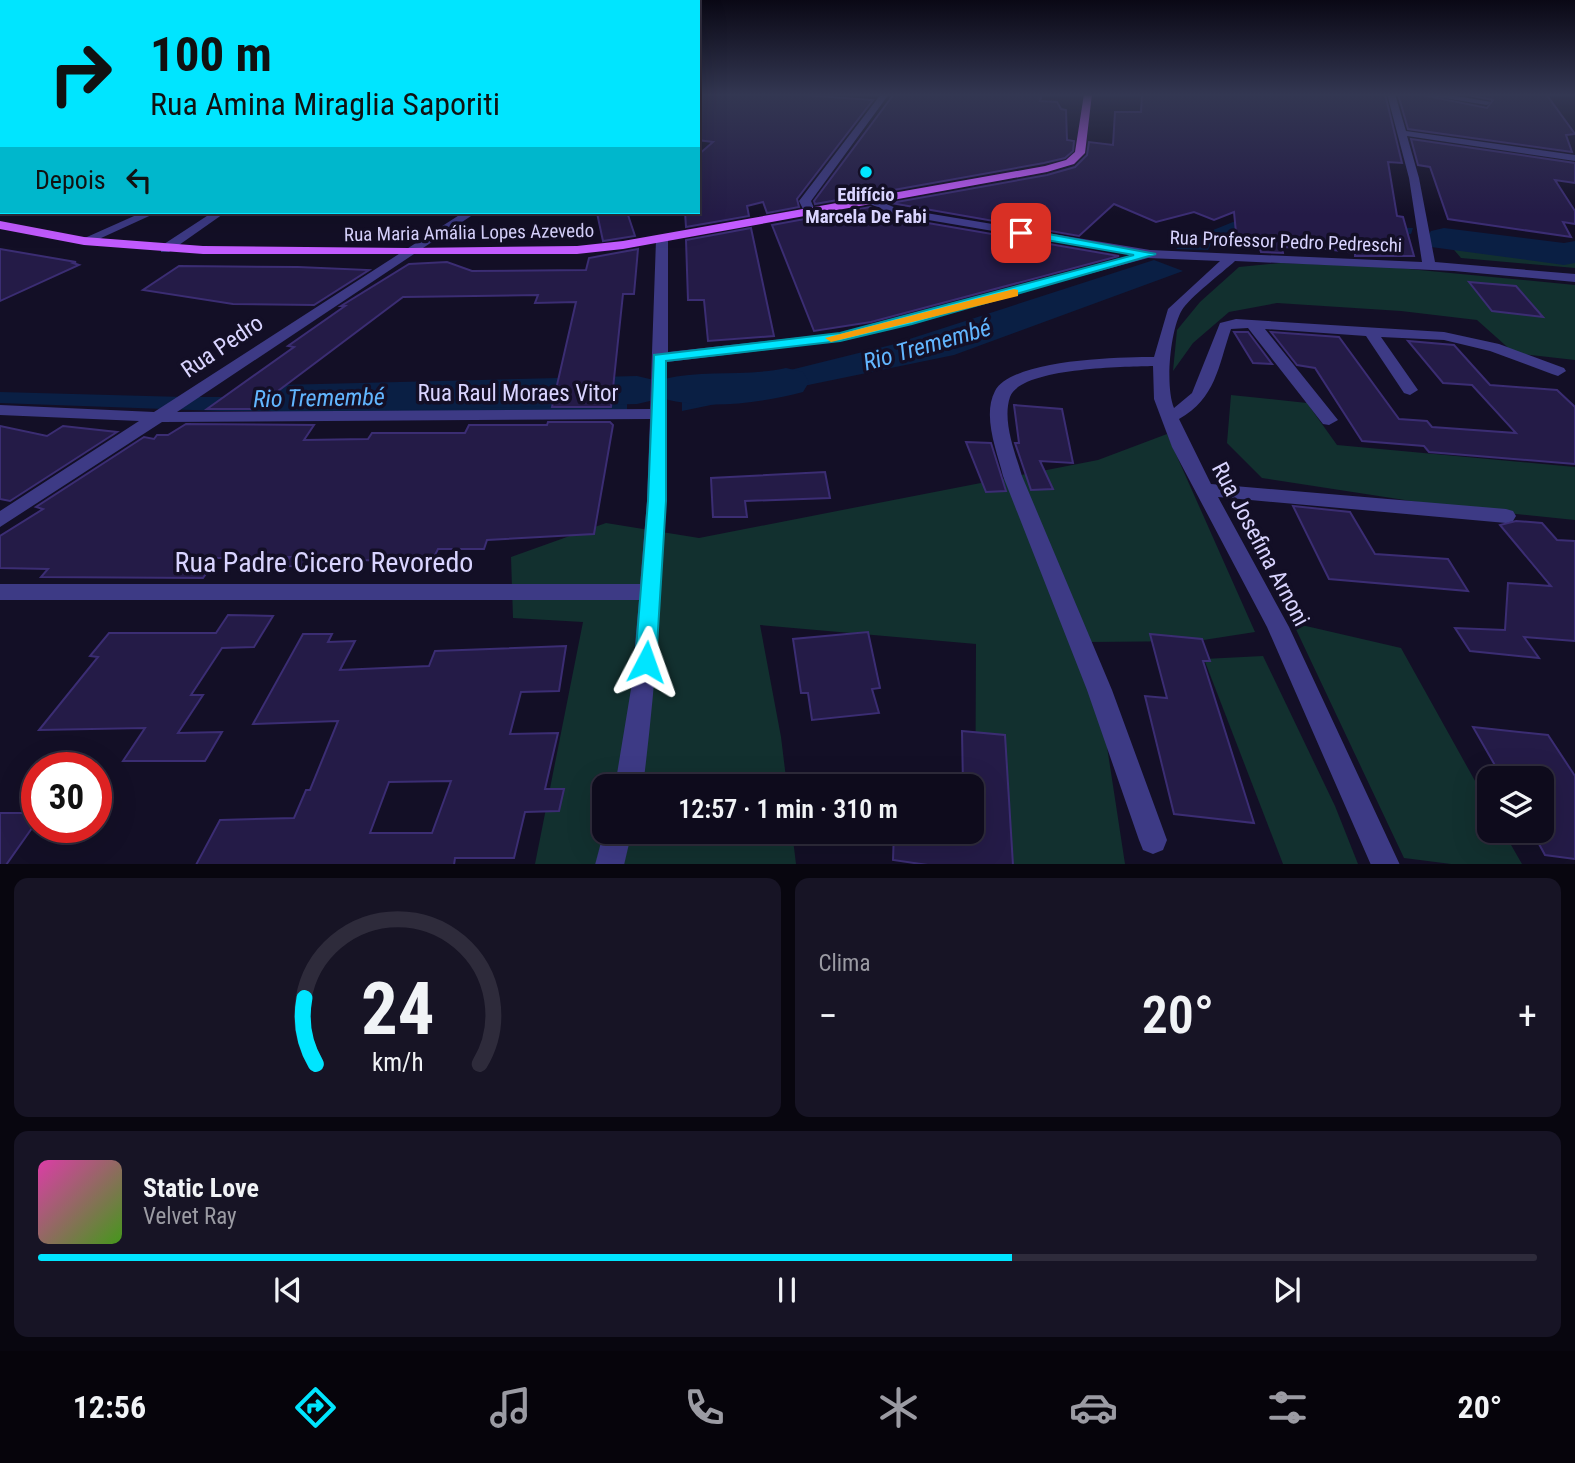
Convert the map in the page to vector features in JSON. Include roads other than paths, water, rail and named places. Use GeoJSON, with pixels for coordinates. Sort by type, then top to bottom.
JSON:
{"type":"FeatureCollection","features":[{"type":"Feature","properties":{"kind":"main road","name":"Rua Maria Amália Lopes Azevedo"},"geometry":{"type":"LineString","coordinates":[[0,225],[84,241],[165,249],[409,253],[577,250],[662,240],[1002,179],[1070,162],[1080,153],[1084,134]]}},
{"type":"Feature","properties":{"kind":"street"},"geometry":{"type":"LineString","coordinates":[[810,214],[805,201],[855,134]]}},
{"type":"Feature","properties":{"kind":"street"},"geometry":{"type":"LineString","coordinates":[[1403,134],[1429,265]]}},
{"type":"Feature","properties":{"kind":"street"},"geometry":{"type":"LineString","coordinates":[[1405,134],[1575,158]]}},
{"type":"Feature","properties":{"kind":"street","name":"Rua Professor Pedro Pedreschi"},"geometry":{"type":"LineString","coordinates":[[874,202],[892,211],[1150,254],[1429,265],[1575,278]]}},
{"type":"Feature","properties":{"kind":"street"},"geometry":{"type":"LineString","coordinates":[[84,241],[147,214]]}},
{"type":"Feature","properties":{"kind":"street"},"geometry":{"type":"LineString","coordinates":[[165,249],[217,214]]}},
{"type":"Feature","properties":{"kind":"street","name":"Rua Pedro"},"geometry":{"type":"LineString","coordinates":[[0,520],[468,214]]}},
{"type":"Feature","properties":{"kind":"street"},"geometry":{"type":"LineString","coordinates":[[631,774],[643,689],[657,501],[662,240]]}},
{"type":"Feature","properties":{"kind":"street"},"geometry":{"type":"LineString","coordinates":[[659,358],[840,337],[907,322],[1150,254]]}},
{"type":"Feature","properties":{"kind":"street","name":"Rua Josefina Arnoni"},"geometry":{"type":"LineString","coordinates":[[1230,259],[1175,309],[1161,360],[1160,380],[1168,418],[1323,721],[1386,864]]}},
{"type":"Feature","properties":{"kind":"street"},"geometry":{"type":"LineString","coordinates":[[1252,323],[1329,420]]}},
{"type":"Feature","properties":{"kind":"street"},"geometry":{"type":"LineString","coordinates":[[1168,418],[1191,405],[1200,394],[1224,326],[1252,323],[1468,340],[1558,371]]}},
{"type":"Feature","properties":{"kind":"street"},"geometry":{"type":"LineString","coordinates":[[1370,331],[1410,390]]}},
{"type":"Feature","properties":{"kind":"street"},"geometry":{"type":"LineString","coordinates":[[1153,840],[1080,641],[1031,531],[1005,449],[997,403],[1004,390],[1019,379],[1070,366],[1161,360]]}},
{"type":"Feature","properties":{"kind":"street","name":"Rua Raul Moraes Vitor"},"geometry":{"type":"LineString","coordinates":[[0,410],[164,414],[659,414]]}},
{"type":"Feature","properties":{"kind":"street"},"geometry":{"type":"LineString","coordinates":[[1205,490],[1506,516]]}},
{"type":"Feature","properties":{"kind":"street","name":"Rua Padre Cicero Revoredo"},"geometry":{"type":"LineString","coordinates":[[0,592],[649,592]]}},
{"type":"Feature","properties":{"kind":"street"},"geometry":{"type":"LineString","coordinates":[[609,864],[614,844]]}},
{"type":"Feature","properties":{"kind":"water"},"geometry":{"type":"Polygon","coordinates":[[[1233,222],[1413,228],[1411,234],[1239,227],[1214,238],[1208,250],[1176,249],[1186,241],[1233,222]]]}},
{"type":"Feature","properties":{"kind":"water"},"geometry":{"type":"Polygon","coordinates":[[[1154,260],[1183,271],[954,355],[682,411],[682,397],[891,345],[1154,260]]]}},
{"type":"Feature","properties":{"kind":"water"},"geometry":{"type":"Polygon","coordinates":[[[0,392],[184,397],[627,397],[627,411],[219,411],[0,403],[0,392]]]}},
{"type":"Feature","properties":{"kind":"waterway","name":"Rio Tremembé"},"geometry":{"type":"LineString","coordinates":[[1444,239],[1564,254],[1575,252]]}},
{"type":"Feature","properties":{"kind":"waterway","name":"Rio Tremembé"},"geometry":{"type":"LineString","coordinates":[[681,389],[764,387],[786,382]]}},
{"type":"Feature","properties":{"kind":"waterway","name":"Rio Tremembé"},"geometry":{"type":"LineString","coordinates":[[279,399],[637,390]]}},
{"type":"Feature","properties":{"kind":"place","name":"Edifício Marcela De Fabi"},"geometry":{"type":"Point","coordinates":[866,172]}}]}
